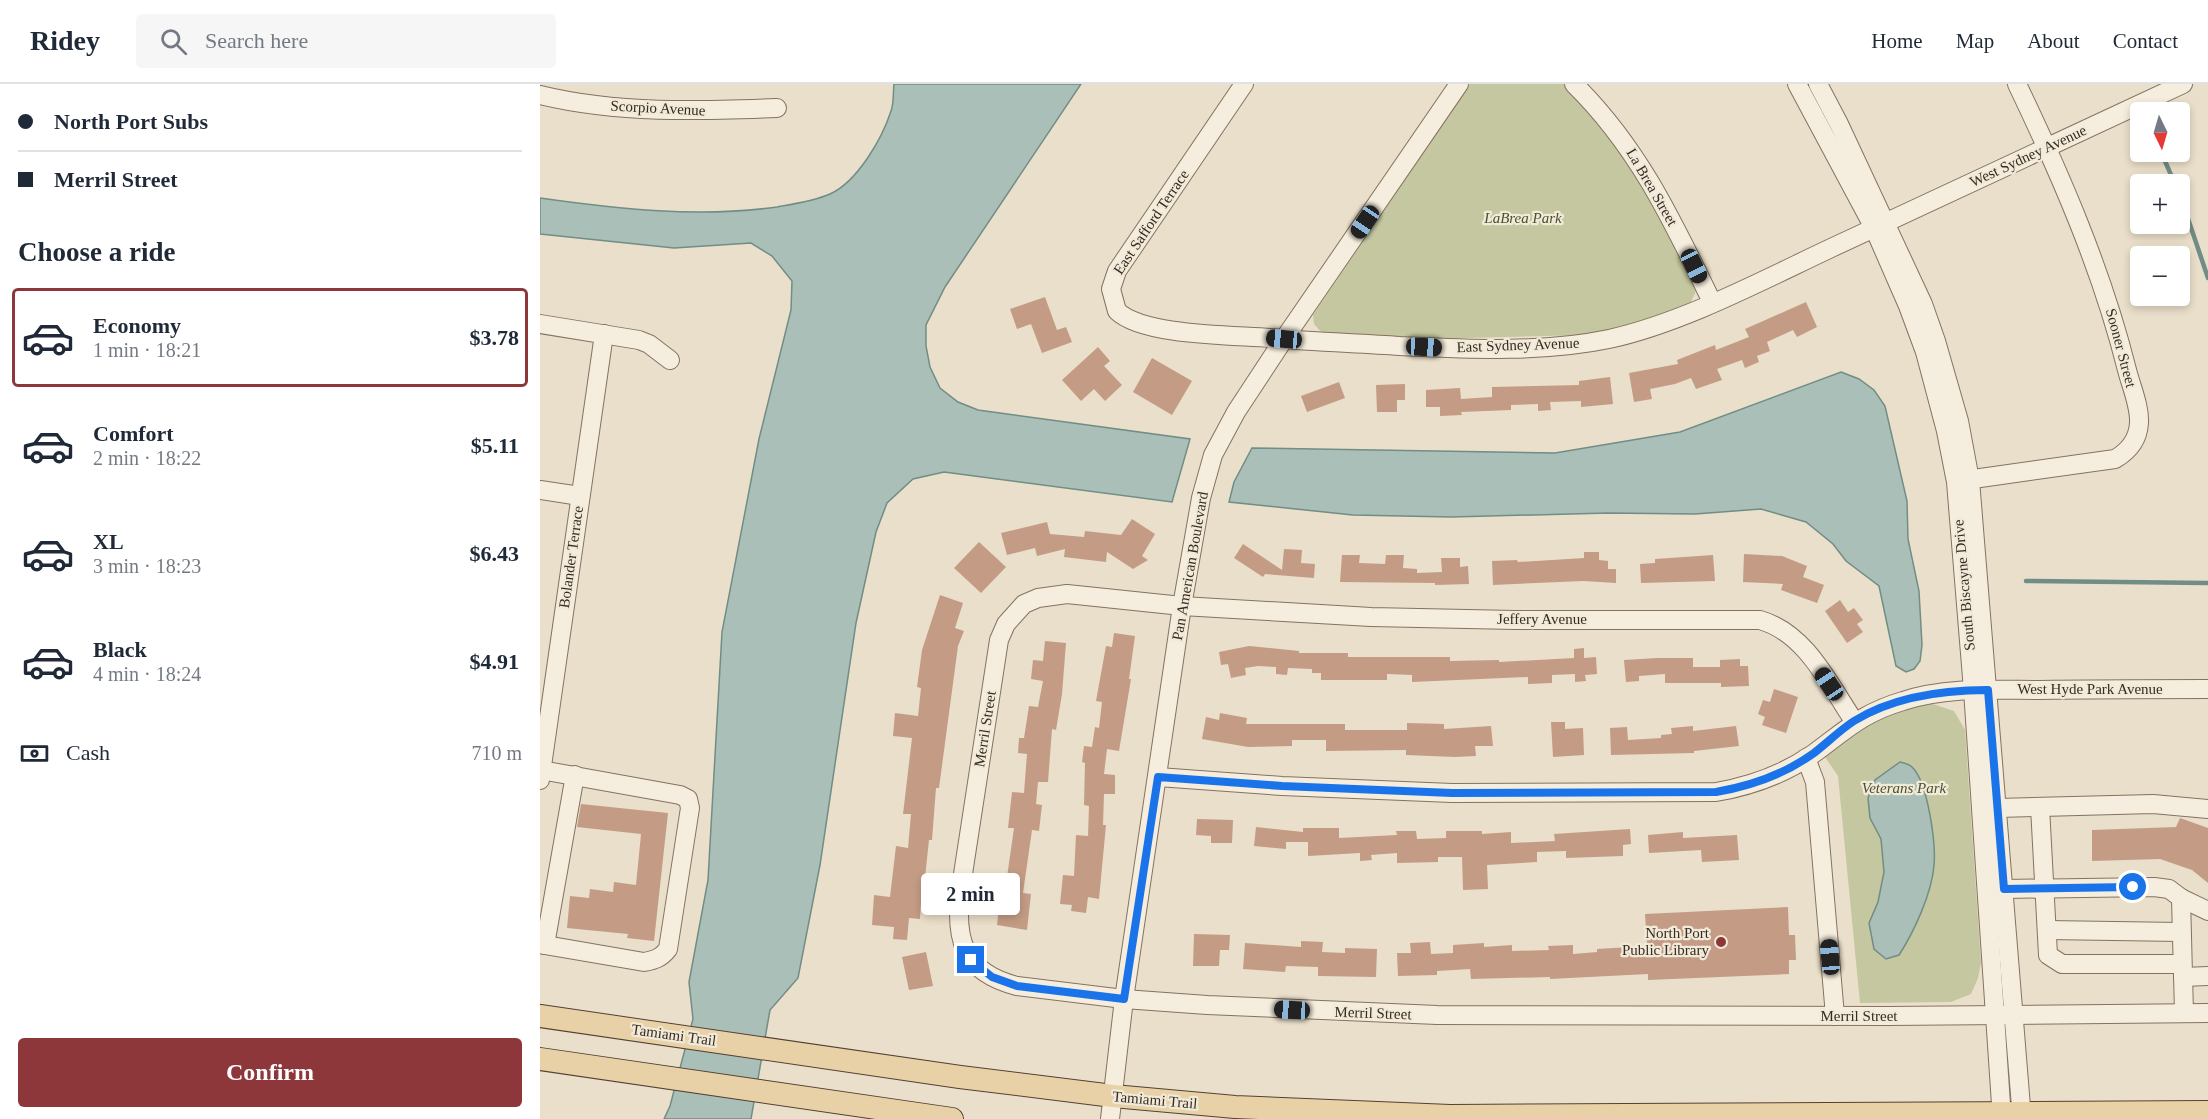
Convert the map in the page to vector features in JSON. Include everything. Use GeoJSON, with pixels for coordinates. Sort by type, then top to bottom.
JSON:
{"type":"FeatureCollection","features":[{"type":"Feature","properties":{"kind":"main road","name":"Tamiami Trail"},"geometry":{"type":"LineString","coordinates":[[540,1016],[813,1056],[1113,1096],[1235,1107],[1450,1116],[2012,1116],[2208,1112]]}},
{"type":"Feature","properties":{"kind":"main road"},"geometry":{"type":"LineString","coordinates":[[540,1059],[952,1119]]}},
{"type":"Feature","properties":{"kind":"street","name":"East Safford Terrace"},"geometry":{"type":"LineString","coordinates":[[1244,84],[1117,271],[1111,294],[1113,303],[1121,315],[1145,326],[1284,339]]}},
{"type":"Feature","properties":{"kind":"street","name":"Pan American Boulevard"},"geometry":{"type":"LineString","coordinates":[[1110,1119],[1124,999],[1182,606],[1201,498],[1213,455],[1236,412],[1284,339],[1459,84]]}},
{"type":"Feature","properties":{"kind":"street","name":"La Brea Street"},"geometry":{"type":"LineString","coordinates":[[1574,84],[1613,126],[1645,171],[1667,210],[1712,302]]}},
{"type":"Feature","properties":{"kind":"street","name":"South Biscayne Drive"},"geometry":{"type":"LineString","coordinates":[[1797,84],[1880,225],[1923,304],[1959,421],[2012,1116]]}},
{"type":"Feature","properties":{"kind":"street","name":"South Biscayne Drive"},"geometry":{"type":"LineString","coordinates":[[1818,84],[1880,225]]}},
{"type":"Feature","properties":{"kind":"street","name":"Sooner Street"},"geometry":{"type":"LineString","coordinates":[[1963,481],[2105,462],[2124,453],[2137,435],[2139,416],[2108,299],[2047,147],[2017,84]]}},
{"type":"Feature","properties":{"kind":"street","name":"West Sydney Avenue"},"geometry":{"type":"LineString","coordinates":[[1880,225],[2183,84]]}},
{"type":"Feature","properties":{"kind":"street","name":"Scorpio Avenue"},"geometry":{"type":"LineString","coordinates":[[540,94],[621,108],[662,111],[777,108]]}},
{"type":"Feature","properties":{"kind":"street","name":"East Sydney Avenue"},"geometry":{"type":"LineString","coordinates":[[1284,339],[1443,348],[1557,346],[1612,338],[1668,320],[1712,302],[1880,225]]}},
{"type":"Feature","properties":{"kind":"street"},"geometry":{"type":"LineString","coordinates":[[540,324],[649,344],[670,360]]}},
{"type":"Feature","properties":{"kind":"street","name":"Bolander Terrace"},"geometry":{"type":"LineString","coordinates":[[541,775],[548,659],[580,496],[604,334]]}},
{"type":"Feature","properties":{"kind":"street"},"geometry":{"type":"LineString","coordinates":[[540,490],[580,496]]}},
{"type":"Feature","properties":{"kind":"street","name":"Merril Street"},"geometry":{"type":"LineString","coordinates":[[1182,606],[1067,594],[1038,598],[1024,604],[1015,613],[999,640],[957,912],[960,939],[967,955],[982,970],[1005,983],[1124,999],[1437,1015],[1835,1016],[2208,1013]]}},
{"type":"Feature","properties":{"kind":"street","name":"Jeffery Avenue"},"geometry":{"type":"LineString","coordinates":[[1182,606],[1427,619],[1760,620],[1792,635],[1803,647],[1854,721]]}},
{"type":"Feature","properties":{"kind":"street","name":"West Hyde Park Avenue"},"geometry":{"type":"LineString","coordinates":[[1158,777],[1293,787],[1452,793],[1698,793],[1746,786],[1779,773],[1806,759],[1854,721],[1880,709],[1920,696],[1980,690],[2208,689]]}},
{"type":"Feature","properties":{"kind":"street","name":"South Biscayne Drive"},"geometry":{"type":"LineString","coordinates":[[1980,690],[1998,808],[2004,889],[2005,1015]]}},
{"type":"Feature","properties":{"kind":"street"},"geometry":{"type":"LineString","coordinates":[[1806,759],[1815,782],[1835,1016]]}},
{"type":"Feature","properties":{"kind":"street"},"geometry":{"type":"LineString","coordinates":[[541,775],[574,775],[680,795],[688,799],[690,808],[668,949],[655,960],[644,962],[542,945],[548,879],[574,775]]}},
{"type":"Feature","properties":{"kind":"street"},"geometry":{"type":"LineString","coordinates":[[1998,808],[2153,804],[2208,809]]}},
{"type":"Feature","properties":{"kind":"street"},"geometry":{"type":"LineString","coordinates":[[2040,807],[2048,955],[2062,964],[2182,970],[2208,976]]}},
{"type":"Feature","properties":{"kind":"street"},"geometry":{"type":"LineString","coordinates":[[2004,889],[2154,887],[2169,890],[2208,911]]}},
{"type":"Feature","properties":{"kind":"street"},"geometry":{"type":"LineString","coordinates":[[2181,898],[2184,1013]]}},
{"type":"Feature","properties":{"kind":"street"},"geometry":{"type":"LineString","coordinates":[[2047,930],[2181,932]]}},
{"type":"Feature","properties":{"kind":"green space","name":"LaBrea Park"},"geometry":{"type":"Polygon","coordinates":[[[1470,84],[1564,84],[1612,135],[1648,188],[1695,284],[1696,291],[1690,304],[1642,322],[1585,335],[1421,339],[1323,334],[1314,324],[1313,315],[1470,84]]]}},
{"type":"Feature","properties":{"kind":"green space","name":"Veterans Park"},"geometry":{"type":"Polygon","coordinates":[[[1930,703],[1954,711],[1965,730],[1981,963],[1978,978],[1971,994],[1951,1002],[1860,1003],[1838,776],[1825,757],[1873,722],[1899,711],[1930,703]]]}},
{"type":"Feature","properties":{"kind":"water"},"geometry":{"type":"Polygon","coordinates":[[[894,84],[1081,84],[945,287],[926,325],[926,346],[930,367],[940,388],[958,402],[978,410],[1190,439],[1172,502],[944,472],[913,479],[887,503],[876,532],[856,623],[820,865],[798,978],[770,1010],[751,1119],[664,1119],[670,1106],[693,1019],[689,982],[708,880],[722,632],[759,439],[791,310],[792,281],[772,256],[751,243],[674,248],[540,234],[540,198],[628,209],[688,212],[777,207],[817,199],[840,188],[859,170],[887,122],[893,101],[894,84]]]}},
{"type":"Feature","properties":{"kind":"water"},"geometry":{"type":"Polygon","coordinates":[[[1841,372],[1859,379],[1874,390],[1885,406],[1907,501],[1908,539],[1919,591],[1922,645],[1920,661],[1914,669],[1906,672],[1896,666],[1879,586],[1846,561],[1833,544],[1806,522],[1761,509],[1695,514],[1608,513],[1451,517],[1353,515],[1229,502],[1234,482],[1252,448],[1555,453],[1680,432],[1841,372]]]}},
{"type":"Feature","properties":{"kind":"water"},"geometry":{"type":"Polygon","coordinates":[[[1900,762],[1908,764],[1918,775],[1927,799],[1934,843],[1934,865],[1930,888],[1911,935],[1899,955],[1886,959],[1874,949],[1869,923],[1878,902],[1884,872],[1881,839],[1870,818],[1868,798],[1875,780],[1900,762]]]}},
{"type":"Feature","properties":{"kind":"building"},"geometry":{"type":"Polygon","coordinates":[[[1045,297],[1057,330],[1066,327],[1072,342],[1042,353],[1031,324],[1017,329],[1010,309],[1045,297]]]}},
{"type":"Feature","properties":{"kind":"building"},"geometry":{"type":"Polygon","coordinates":[[[1806,302],[1817,327],[1797,337],[1793,330],[1767,342],[1770,351],[1757,356],[1759,362],[1745,368],[1742,360],[1717,369],[1722,380],[1696,389],[1691,378],[1650,389],[1652,399],[1634,402],[1629,373],[1678,364],[1677,360],[1715,345],[1716,350],[1749,337],[1745,329],[1806,302]]]}},
{"type":"Feature","properties":{"kind":"building"},"geometry":{"type":"Polygon","coordinates":[[[1098,347],[1110,361],[1104,366],[1122,385],[1105,401],[1094,389],[1081,401],[1062,380],[1098,347]]]}},
{"type":"Feature","properties":{"kind":"building"},"geometry":{"type":"Polygon","coordinates":[[[1152,358],[1192,381],[1172,415],[1133,392],[1152,358]]]}},
{"type":"Feature","properties":{"kind":"building"},"geometry":{"type":"Polygon","coordinates":[[[1610,377],[1613,404],[1581,407],[1581,401],[1550,402],[1551,410],[1538,411],[1538,404],[1511,405],[1511,410],[1461,412],[1462,415],[1440,416],[1440,407],[1426,407],[1426,390],[1460,388],[1461,399],[1492,397],[1492,387],[1579,385],[1579,381],[1610,377]]]}},
{"type":"Feature","properties":{"kind":"building"},"geometry":{"type":"Polygon","coordinates":[[[1339,382],[1345,398],[1307,412],[1301,396],[1339,382]]]}},
{"type":"Feature","properties":{"kind":"building"},"geometry":{"type":"Polygon","coordinates":[[[1405,384],[1405,400],[1397,400],[1397,412],[1377,412],[1376,385],[1405,384]]]}},
{"type":"Feature","properties":{"kind":"building"},"geometry":{"type":"Polygon","coordinates":[[[1132,519],[1155,534],[1142,556],[1148,560],[1133,569],[1107,552],[1106,562],[1064,557],[1065,549],[1037,556],[1035,548],[1007,555],[1001,533],[1047,522],[1050,534],[1084,537],[1085,531],[1121,535],[1132,519]]]}},
{"type":"Feature","properties":{"kind":"building"},"geometry":{"type":"Polygon","coordinates":[[[979,542],[1006,567],[981,593],[954,568],[979,542]]]}},
{"type":"Feature","properties":{"kind":"building"},"geometry":{"type":"Polygon","coordinates":[[[1243,544],[1282,570],[1284,549],[1302,550],[1301,563],[1315,564],[1314,578],[1265,574],[1263,577],[1234,558],[1243,544]]]}},
{"type":"Feature","properties":{"kind":"building"},"geometry":{"type":"Polygon","coordinates":[[[1584,552],[1599,552],[1599,560],[1608,561],[1608,569],[1616,569],[1616,583],[1583,581],[1493,585],[1492,561],[1517,560],[1518,562],[1584,558],[1584,552]]]}},
{"type":"Feature","properties":{"kind":"building"},"geometry":{"type":"Polygon","coordinates":[[[1744,554],[1782,556],[1807,566],[1803,577],[1824,585],[1817,603],[1781,590],[1783,584],[1743,582],[1744,554]]]}},
{"type":"Feature","properties":{"kind":"building"},"geometry":{"type":"Polygon","coordinates":[[[1342,555],[1360,555],[1359,563],[1385,564],[1386,555],[1404,555],[1403,568],[1417,569],[1417,573],[1442,572],[1441,558],[1460,558],[1460,567],[1468,566],[1469,584],[1340,582],[1342,555]]]}},
{"type":"Feature","properties":{"kind":"building"},"geometry":{"type":"Polygon","coordinates":[[[1713,555],[1715,581],[1641,583],[1640,564],[1655,563],[1655,559],[1713,555]]]}},
{"type":"Feature","properties":{"kind":"building"},"geometry":{"type":"Polygon","coordinates":[[[940,595],[963,603],[955,628],[964,631],[958,646],[939,788],[936,788],[932,840],[929,840],[920,919],[909,918],[907,940],[893,939],[894,927],[872,925],[874,895],[890,897],[896,846],[908,848],[911,814],[903,814],[912,738],[893,736],[895,713],[918,716],[921,688],[917,687],[922,650],[940,595]]]}},
{"type":"Feature","properties":{"kind":"building"},"geometry":{"type":"Polygon","coordinates":[[[1840,600],[1848,612],[1854,608],[1863,620],[1857,624],[1863,632],[1847,643],[1825,611],[1840,600]]]}},
{"type":"Feature","properties":{"kind":"building"},"geometry":{"type":"Polygon","coordinates":[[[1114,633],[1135,636],[1129,679],[1131,679],[1119,751],[1107,749],[1104,774],[1115,775],[1115,794],[1104,794],[1103,825],[1106,825],[1099,899],[1088,897],[1086,913],[1071,911],[1072,905],[1060,904],[1063,875],[1074,876],[1076,835],[1088,836],[1089,806],[1084,805],[1085,763],[1082,762],[1084,746],[1092,747],[1095,727],[1099,728],[1102,702],[1096,701],[1106,646],[1112,647],[1114,633]]]}},
{"type":"Feature","properties":{"kind":"building"},"geometry":{"type":"Polygon","coordinates":[[[1045,641],[1066,643],[1062,694],[1056,730],[1052,729],[1048,782],[1038,782],[1036,804],[1042,805],[1039,831],[1032,830],[1023,893],[1031,894],[1027,930],[997,925],[1001,890],[1005,891],[1014,828],[1008,828],[1012,792],[1024,793],[1027,754],[1018,753],[1019,738],[1024,738],[1029,706],[1038,707],[1043,681],[1031,679],[1033,660],[1043,661],[1045,641]]]}},
{"type":"Feature","properties":{"kind":"building"},"geometry":{"type":"Polygon","coordinates":[[[1249,646],[1299,651],[1299,653],[1348,653],[1348,657],[1450,657],[1450,661],[1499,660],[1499,662],[1574,658],[1574,649],[1584,648],[1584,658],[1596,657],[1597,674],[1585,675],[1586,681],[1575,682],[1575,674],[1552,675],[1552,683],[1528,684],[1528,677],[1412,682],[1412,675],[1387,674],[1387,680],[1321,680],[1321,673],[1312,673],[1312,669],[1288,668],[1287,675],[1276,674],[1276,667],[1258,666],[1245,668],[1246,675],[1231,678],[1228,664],[1221,665],[1219,652],[1249,646]]]}},
{"type":"Feature","properties":{"kind":"building"},"geometry":{"type":"Polygon","coordinates":[[[1693,658],[1693,667],[1720,667],[1720,660],[1740,659],[1740,666],[1748,666],[1749,686],[1721,687],[1721,683],[1665,683],[1665,674],[1639,676],[1639,681],[1626,682],[1624,660],[1693,658]]]}},
{"type":"Feature","properties":{"kind":"building"},"geometry":{"type":"Polygon","coordinates":[[[1774,689],[1798,697],[1786,733],[1762,725],[1765,717],[1758,714],[1763,700],[1770,702],[1774,689]]]}},
{"type":"Feature","properties":{"kind":"building"},"geometry":{"type":"Polygon","coordinates":[[[1220,713],[1247,718],[1246,724],[1345,724],[1345,730],[1407,730],[1407,723],[1444,724],[1444,729],[1491,726],[1493,746],[1475,746],[1476,756],[1455,757],[1406,755],[1406,750],[1326,751],[1326,740],[1292,740],[1292,746],[1248,747],[1202,739],[1206,717],[1219,720],[1220,713]]]}},
{"type":"Feature","properties":{"kind":"building"},"geometry":{"type":"Polygon","coordinates":[[[1551,722],[1565,722],[1565,729],[1583,728],[1584,755],[1553,757],[1551,722]]]}},
{"type":"Feature","properties":{"kind":"building"},"geometry":{"type":"Polygon","coordinates":[[[1693,726],[1693,731],[1736,726],[1739,746],[1694,751],[1694,753],[1611,755],[1610,728],[1627,727],[1628,740],[1661,738],[1661,735],[1672,734],[1671,728],[1693,726]]]}},
{"type":"Feature","properties":{"kind":"building"},"geometry":{"type":"Polygon","coordinates":[[[581,804],[668,813],[654,941],[627,938],[628,934],[567,928],[570,896],[589,898],[590,889],[613,892],[614,882],[636,885],[641,834],[577,827],[581,804]]]}},
{"type":"Feature","properties":{"kind":"building"},"geometry":{"type":"Polygon","coordinates":[[[2180,818],[2208,828],[2208,883],[2192,870],[2160,859],[2092,861],[2092,830],[2176,827],[2180,818]]]}},
{"type":"Feature","properties":{"kind":"building"},"geometry":{"type":"Polygon","coordinates":[[[1197,819],[1233,820],[1232,843],[1211,843],[1211,836],[1196,835],[1197,819]]]}},
{"type":"Feature","properties":{"kind":"building"},"geometry":{"type":"Polygon","coordinates":[[[1256,827],[1303,832],[1303,828],[1339,828],[1339,838],[1397,835],[1396,831],[1416,831],[1417,839],[1446,838],[1446,831],[1482,831],[1482,834],[1511,832],[1511,843],[1555,841],[1554,834],[1630,829],[1631,844],[1623,845],[1623,856],[1566,858],[1566,851],[1537,852],[1537,862],[1487,865],[1488,889],[1463,890],[1462,857],[1438,857],[1438,862],[1397,863],[1397,853],[1371,855],[1372,860],[1360,861],[1360,853],[1308,856],[1308,842],[1286,842],[1286,849],[1254,846],[1256,827]]]}},
{"type":"Feature","properties":{"kind":"building"},"geometry":{"type":"Polygon","coordinates":[[[1683,832],[1683,838],[1737,835],[1739,860],[1702,862],[1701,850],[1649,853],[1648,835],[1683,832]]]}},
{"type":"Feature","properties":{"kind":"building"},"geometry":{"type":"Polygon","coordinates":[[[1788,907],[1789,935],[1795,935],[1796,960],[1789,960],[1789,974],[1648,980],[1648,974],[1550,979],[1550,977],[1471,979],[1470,969],[1437,971],[1437,975],[1398,976],[1397,953],[1411,953],[1410,943],[1430,942],[1431,954],[1453,953],[1453,945],[1484,943],[1484,947],[1512,945],[1512,951],[1549,950],[1548,946],[1573,945],[1573,954],[1597,952],[1597,949],[1647,946],[1645,914],[1788,907]]]}},
{"type":"Feature","properties":{"kind":"building"},"geometry":{"type":"Polygon","coordinates":[[[1194,934],[1230,935],[1229,950],[1220,950],[1219,966],[1193,966],[1194,934]]]}},
{"type":"Feature","properties":{"kind":"building"},"geometry":{"type":"Polygon","coordinates":[[[1301,941],[1323,942],[1322,952],[1345,953],[1345,948],[1377,949],[1376,977],[1318,976],[1318,967],[1286,966],[1285,972],[1243,969],[1245,943],[1301,947],[1301,941]]]}},
{"type":"Feature","properties":{"kind":"building"},"geometry":{"type":"Polygon","coordinates":[[[926,952],[933,986],[909,990],[902,957],[926,952]]]}},
{"type":"Feature","properties":{"kind":"waterway"},"geometry":{"type":"LineString","coordinates":[[2165,162],[2171,174]]}},
{"type":"Feature","properties":{"kind":"waterway"},"geometry":{"type":"LineString","coordinates":[[2190,225],[2208,278]]}},
{"type":"Feature","properties":{"kind":"waterway"},"geometry":{"type":"LineString","coordinates":[[2026,581],[2208,583]]}},
{"type":"Feature","properties":{"kind":"place","name":"North Port Public Library"},"geometry":{"type":"Point","coordinates":[1721,942]}},
{"type":"Feature","properties":{"kind":"route"},"geometry":{"type":"LineString","coordinates":[[971,960],[992,977],[1005,983],[1124,999],[1158,777],[1282,786],[1452,793],[1716,792],[1761,781],[1796,765],[1854,721],[1880,709],[1920,696],[1973,690],[1988,690],[2004,889],[2133,887]]}}]}
